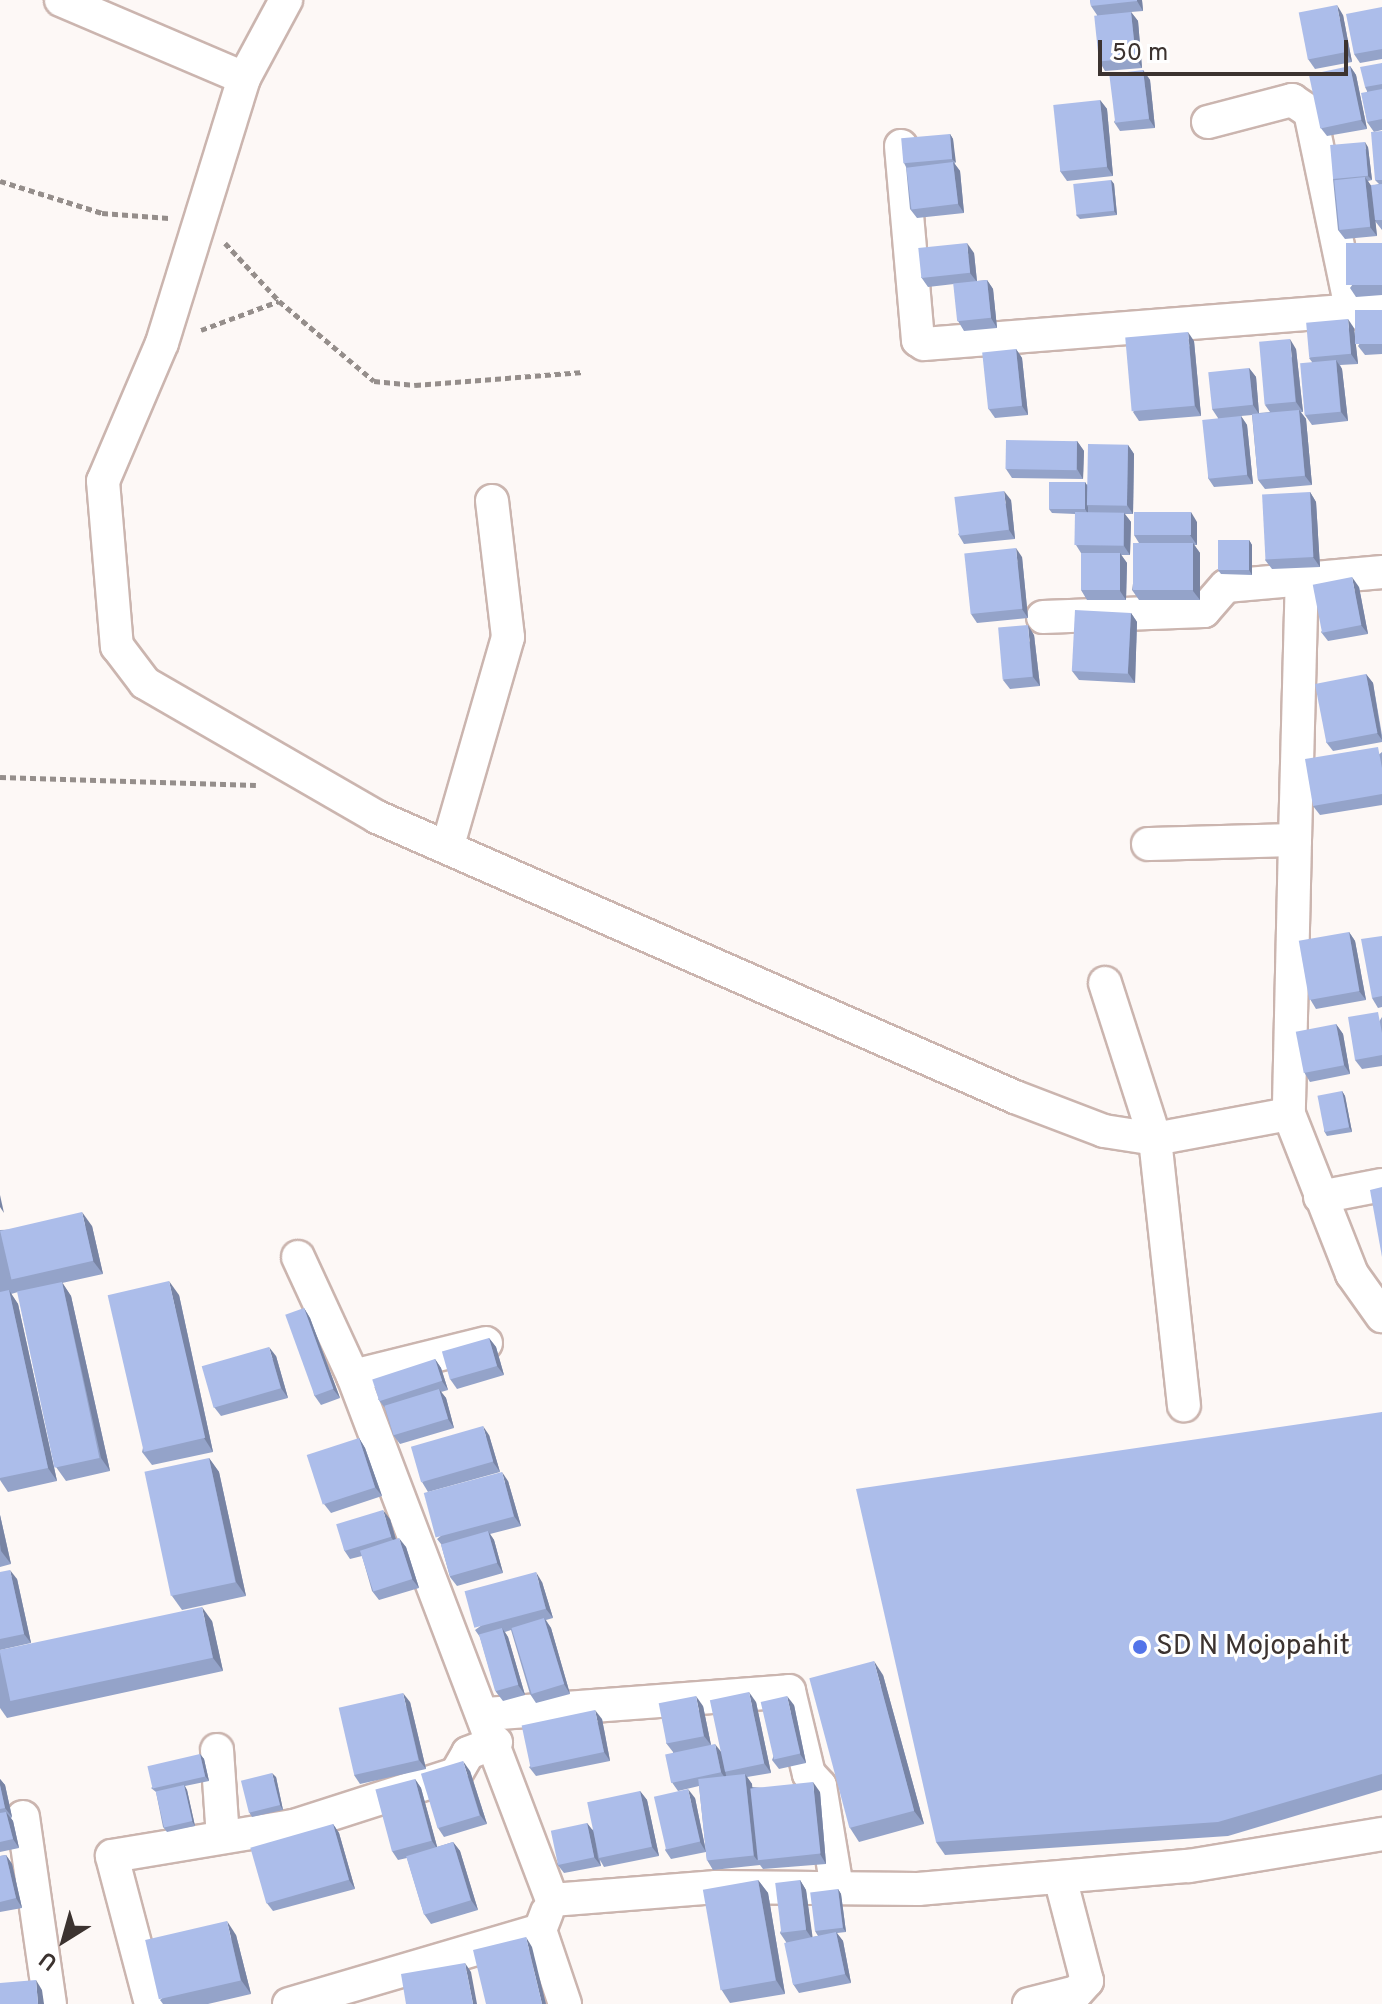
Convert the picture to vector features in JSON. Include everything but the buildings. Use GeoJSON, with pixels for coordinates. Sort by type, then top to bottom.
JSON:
{"type":"FeatureCollection","features":[{"type":"Feature","properties":{"kind":"street"},"geometry":{"type":"LineString","coordinates":[[61,0],[244,78]]}},
{"type":"Feature","properties":{"kind":"street"},"geometry":{"type":"LineString","coordinates":[[286,0],[244,78],[204,221],[162,343],[103,481],[117,646],[171,703],[313,785],[1015,1097],[1104,1131],[1155,1139],[1289,1114]]}},
{"type":"Feature","properties":{"kind":"street"},"geometry":{"type":"LineString","coordinates":[[901,146],[924,344],[1367,311],[1310,112],[1292,100],[1208,122]]}},
{"type":"Feature","properties":{"kind":"street"},"geometry":{"type":"LineString","coordinates":[[448,845],[508,637],[492,501]]}},
{"type":"Feature","properties":{"kind":"street"},"geometry":{"type":"LineString","coordinates":[[1043,617],[1204,611],[1226,586],[1382,572]]}},
{"type":"Feature","properties":{"kind":"street"},"geometry":{"type":"LineString","coordinates":[[1302,581],[1289,1114],[1352,1274],[1382,1316]]}},
{"type":"Feature","properties":{"kind":"street"},"geometry":{"type":"LineString","coordinates":[[1148,844],[1295,840]]}},
{"type":"Feature","properties":{"kind":"street"},"geometry":{"type":"LineString","coordinates":[[1105,983],[1155,1139],[1184,1405]]}},
{"type":"Feature","properties":{"kind":"street"},"geometry":{"type":"LineString","coordinates":[[1320,1197],[1382,1185]]}},
{"type":"Feature","properties":{"kind":"street"},"geometry":{"type":"LineString","coordinates":[[298,1257],[353,1376],[491,1728],[546,1915],[565,2004]]}},
{"type":"Feature","properties":{"kind":"street"},"geometry":{"type":"LineString","coordinates":[[353,1376],[487,1343]]}},
{"type":"Feature","properties":{"kind":"street"},"geometry":{"type":"LineString","coordinates":[[151,2004],[108,1860],[294,1826],[456,1774],[468,1753],[491,1728],[786,1689],[798,1707],[809,1774],[820,1786],[837,1888]]}},
{"type":"Feature","properties":{"kind":"street"},"geometry":{"type":"LineString","coordinates":[[217,1750],[223,1837]]}},
{"type":"Feature","properties":{"kind":"street"},"geometry":{"type":"LineString","coordinates":[[23,1817],[50,2004]]}},
{"type":"Feature","properties":{"kind":"street"},"geometry":{"type":"LineString","coordinates":[[289,2004],[546,1915],[716,1887],[837,1888],[1060,1877],[1189,1866],[1382,1834]]}},
{"type":"Feature","properties":{"kind":"street"},"geometry":{"type":"LineString","coordinates":[[1029,2004],[1077,1992],[1087,1981],[1060,1877]]}},
{"type":"Feature","properties":{"kind":"path"},"geometry":{"type":"LineString","coordinates":[[0,181],[102,213],[204,221],[279,301],[361,374],[390,386],[584,372]]}},
{"type":"Feature","properties":{"kind":"path"},"geometry":{"type":"LineString","coordinates":[[162,343],[279,301]]}},
{"type":"Feature","properties":{"kind":"path"},"geometry":{"type":"LineString","coordinates":[[0,777],[313,785]]}},
{"type":"Feature","properties":{"kind":"place","name":"SD N Mojopahit"},"geometry":{"type":"Point","coordinates":[1140,1647]}}]}
